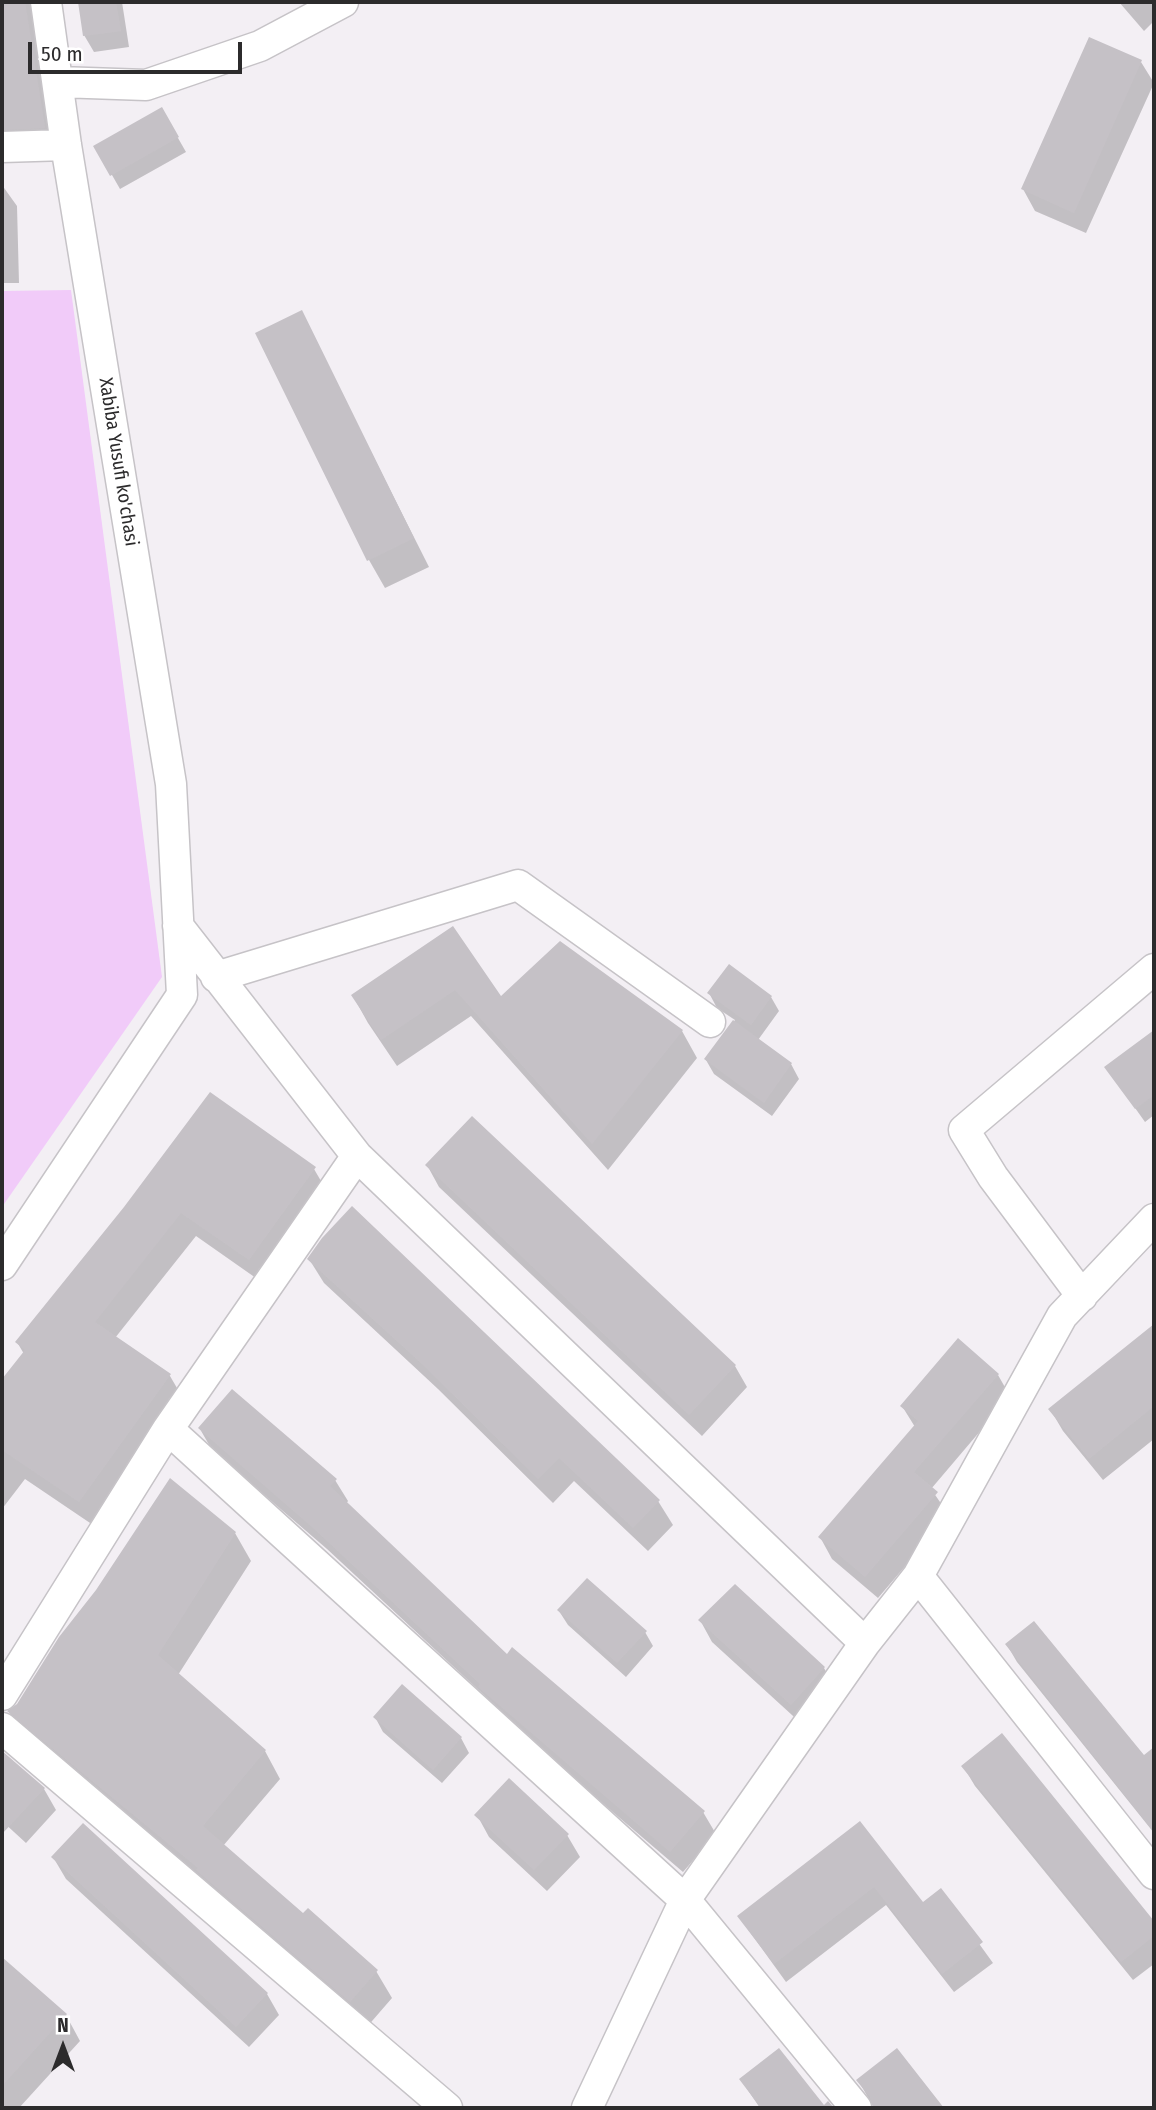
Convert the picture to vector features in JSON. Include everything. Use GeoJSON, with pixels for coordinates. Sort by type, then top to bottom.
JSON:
{"type":"FeatureCollection","features":[{"type":"Feature","properties":{"kind":"street","name":"Xabiba Yusufi ko'chasi"},"geometry":{"type":"LineString","coordinates":[[2,1265],[182,995],[171,784],[66,145],[46,2]]}},
{"type":"Feature","properties":{"kind":"street"},"geometry":{"type":"LineString","coordinates":[[59,82],[146,85],[260,46],[343,2]]}},
{"type":"Feature","properties":{"kind":"street"},"geometry":{"type":"LineString","coordinates":[[2,147],[66,145]]}},
{"type":"Feature","properties":{"kind":"street"},"geometry":{"type":"LineString","coordinates":[[216,977],[518,885],[710,1022]]}},
{"type":"Feature","properties":{"kind":"street"},"geometry":{"type":"LineString","coordinates":[[178,926],[357,1156],[865,1643]]}},
{"type":"Feature","properties":{"kind":"street"},"geometry":{"type":"LineString","coordinates":[[1082,1296],[993,1177],[964,1130],[1154,969]]}},
{"type":"Feature","properties":{"kind":"street"},"geometry":{"type":"LineString","coordinates":[[2,1695],[169,1429],[357,1156]]}},
{"type":"Feature","properties":{"kind":"street"},"geometry":{"type":"LineString","coordinates":[[587,2108],[685,1900],[865,1643],[918,1576],[1062,1316],[1154,1219]]}},
{"type":"Feature","properties":{"kind":"street"},"geometry":{"type":"LineString","coordinates":[[169,1429],[685,1900],[856,2108]]}},
{"type":"Feature","properties":{"kind":"street"},"geometry":{"type":"LineString","coordinates":[[918,1576],[1154,1874]]}},
{"type":"Feature","properties":{"kind":"street"},"geometry":{"type":"LineString","coordinates":[[2,1728],[446,2108]]}},
{"type":"Feature","properties":{"kind":"shaded area"},"geometry":{"type":"Polygon","coordinates":[[[71,290],[162,977],[2,1207],[2,291],[71,290]]]}},
{"type":"Feature","properties":{"kind":"building"},"geometry":{"type":"Polygon","coordinates":[[[2,2],[25,2],[45,128],[2,130],[2,2]]]}},
{"type":"Feature","properties":{"kind":"building"},"geometry":{"type":"Polygon","coordinates":[[[78,2],[116,2],[121,31],[83,36],[78,2]]]}},
{"type":"Feature","properties":{"kind":"building"},"geometry":{"type":"Polygon","coordinates":[[[1089,37],[1142,60],[1074,213],[1021,189],[1089,37]]]}},
{"type":"Feature","properties":{"kind":"building"},"geometry":{"type":"Polygon","coordinates":[[[162,107],[179,137],[110,176],[93,146],[162,107]]]}},
{"type":"Feature","properties":{"kind":"building"},"geometry":{"type":"Polygon","coordinates":[[[302,310],[414,538],[367,561],[255,333],[302,310]]]}},
{"type":"Feature","properties":{"kind":"building"},"geometry":{"type":"Polygon","coordinates":[[[453,926],[501,996],[560,941],[683,1030],[592,1144],[455,990],[381,1040],[351,995],[453,926]]]}},
{"type":"Feature","properties":{"kind":"building"},"geometry":{"type":"Polygon","coordinates":[[[729,964],[772,996],[751,1025],[707,993],[729,964]]]}},
{"type":"Feature","properties":{"kind":"building"},"geometry":{"type":"Polygon","coordinates":[[[733,1020],[792,1063],[764,1103],[704,1059],[733,1020]]]}},
{"type":"Feature","properties":{"kind":"building"},"geometry":{"type":"Polygon","coordinates":[[[1154,1030],[1154,1095],[1135,1109],[1104,1067],[1154,1030]]]}},
{"type":"Feature","properties":{"kind":"building"},"geometry":{"type":"Polygon","coordinates":[[[210,1092],[316,1167],[249,1260],[181,1213],[95,1322],[171,1374],[79,1502],[2,1450],[2,1379],[25,1350],[15,1342],[124,1207],[210,1092]]]}},
{"type":"Feature","properties":{"kind":"building"},"geometry":{"type":"Polygon","coordinates":[[[472,1116],[736,1365],[689,1415],[425,1165],[472,1116]]]}},
{"type":"Feature","properties":{"kind":"building"},"geometry":{"type":"Polygon","coordinates":[[[352,1206],[660,1500],[633,1528],[559,1458],[538,1479],[422,1364],[307,1259],[322,1238],[352,1206]]]}},
{"type":"Feature","properties":{"kind":"building"},"geometry":{"type":"Polygon","coordinates":[[[1154,1324],[1154,1406],[1089,1459],[1048,1409],[1154,1324]]]}},
{"type":"Feature","properties":{"kind":"building"},"geometry":{"type":"Polygon","coordinates":[[[958,1338],[999,1374],[914,1472],[938,1492],[865,1577],[818,1537],[918,1421],[900,1406],[958,1338]]]}},
{"type":"Feature","properties":{"kind":"building"},"geometry":{"type":"Polygon","coordinates":[[[232,1389],[337,1479],[330,1486],[507,1654],[512,1647],[705,1811],[670,1852],[478,1687],[480,1684],[312,1527],[198,1428],[232,1389]]]}},
{"type":"Feature","properties":{"kind":"building"},"geometry":{"type":"Polygon","coordinates":[[[170,1478],[236,1532],[158,1655],[266,1750],[203,1826],[303,1913],[308,1908],[378,1970],[350,2002],[196,1870],[198,1868],[7,1711],[17,1704],[59,1637],[96,1590],[170,1478]]]}},
{"type":"Feature","properties":{"kind":"building"},"geometry":{"type":"Polygon","coordinates":[[[587,1578],[647,1631],[617,1663],[557,1610],[587,1578]]]}},
{"type":"Feature","properties":{"kind":"building"},"geometry":{"type":"Polygon","coordinates":[[[735,1584],[825,1667],[791,1705],[698,1620],[735,1584]]]}},
{"type":"Feature","properties":{"kind":"building"},"geometry":{"type":"Polygon","coordinates":[[[1034,1621],[1144,1755],[1154,1747],[1154,1832],[1005,1644],[1034,1621]]]}},
{"type":"Feature","properties":{"kind":"building"},"geometry":{"type":"Polygon","coordinates":[[[402,1684],[462,1737],[433,1770],[373,1717],[402,1684]]]}},
{"type":"Feature","properties":{"kind":"building"},"geometry":{"type":"Polygon","coordinates":[[[1002,1733],[1154,1921],[1154,1936],[1121,1962],[961,1766],[1002,1733]]]}},
{"type":"Feature","properties":{"kind":"building"},"geometry":{"type":"Polygon","coordinates":[[[2,1751],[45,1788],[2,1834],[2,1751]]]}},
{"type":"Feature","properties":{"kind":"building"},"geometry":{"type":"Polygon","coordinates":[[[509,1778],[569,1834],[534,1870],[474,1815],[509,1778]]]}},
{"type":"Feature","properties":{"kind":"building"},"geometry":{"type":"Polygon","coordinates":[[[860,1821],[923,1902],[941,1888],[983,1942],[942,1974],[874,1887],[774,1964],[737,1916],[860,1821]]]}},
{"type":"Feature","properties":{"kind":"building"},"geometry":{"type":"Polygon","coordinates":[[[83,1823],[268,1993],[236,2027],[51,1857],[83,1823]]]}},
{"type":"Feature","properties":{"kind":"building"},"geometry":{"type":"Polygon","coordinates":[[[2,1957],[67,2014],[2,2086],[2,1957]]]}},
{"type":"Feature","properties":{"kind":"building"},"geometry":{"type":"Polygon","coordinates":[[[779,2048],[824,2105],[828,2101],[834,2108],[761,2108],[739,2079],[779,2048]]]}},
{"type":"Feature","properties":{"kind":"building"},"geometry":{"type":"Polygon","coordinates":[[[897,2048],[944,2108],[873,2108],[870,2097],[856,2080],[897,2048]]]}}]}
